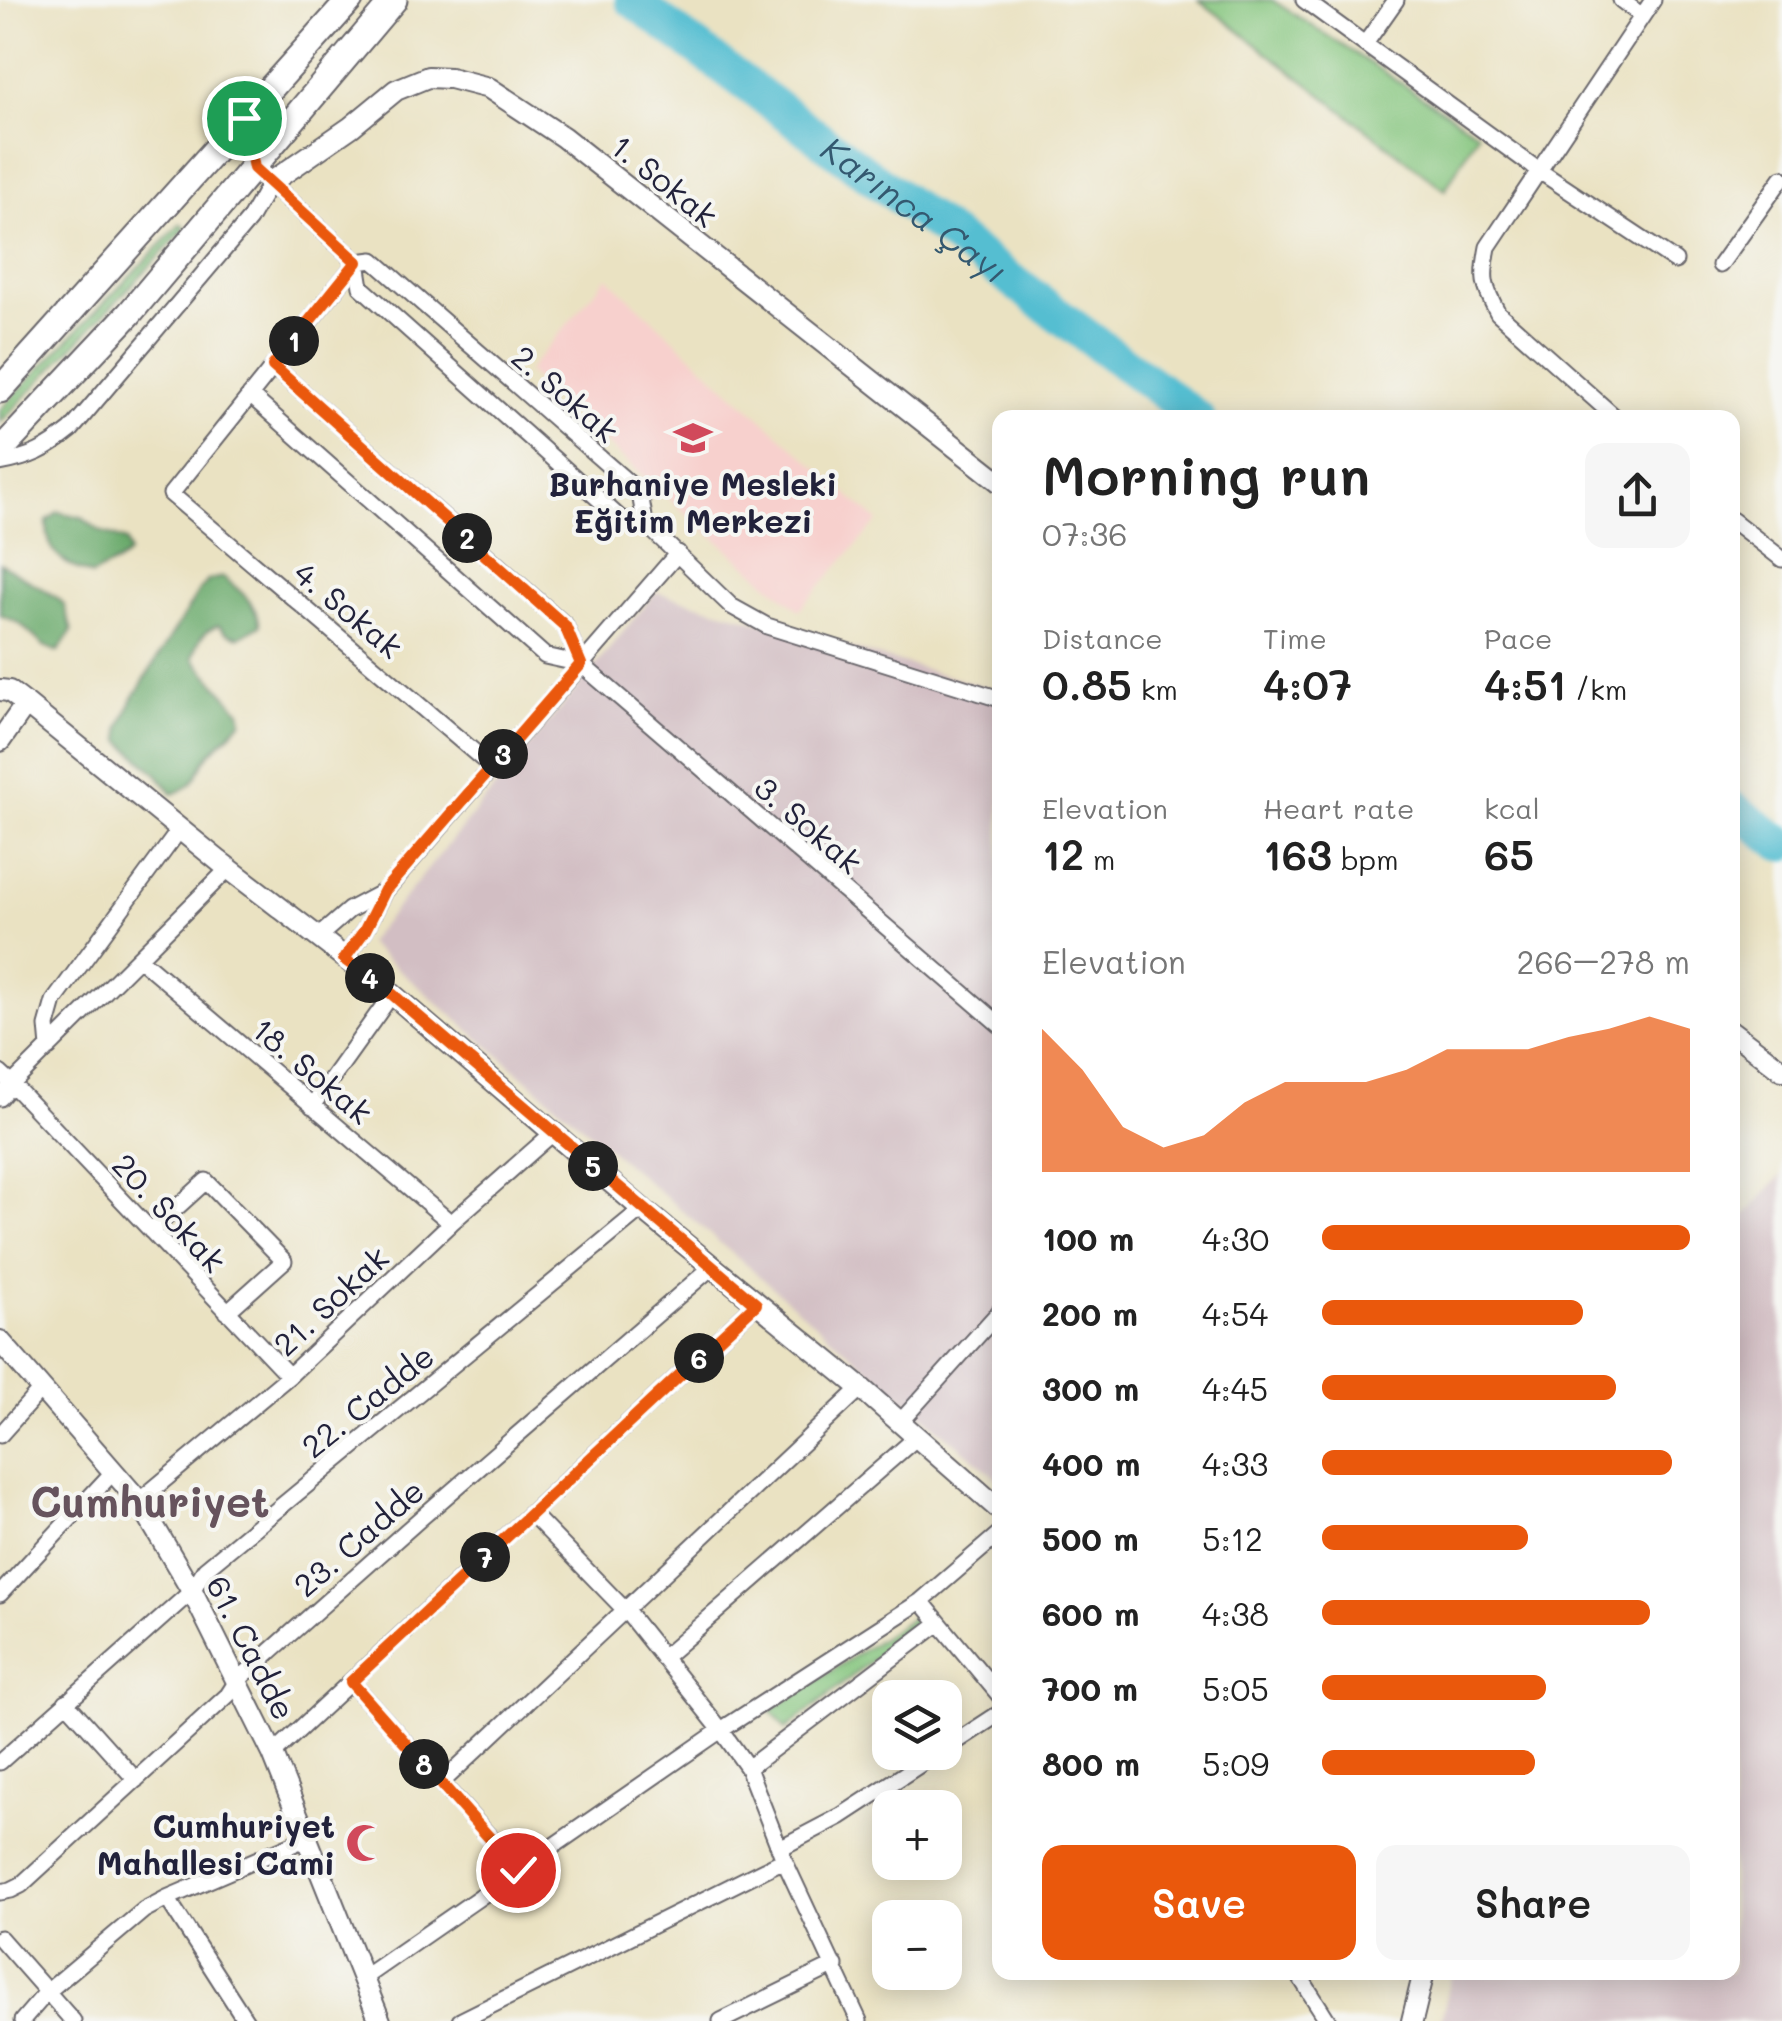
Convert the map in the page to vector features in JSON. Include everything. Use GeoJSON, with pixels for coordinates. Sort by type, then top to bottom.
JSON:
{"type":"FeatureCollection","features":[{"type":"Feature","properties":{"kind":"main road"},"geometry":{"type":"LineString","coordinates":[[0,451],[262,176],[394,0]]}},
{"type":"Feature","properties":{"kind":"main road"},"geometry":{"type":"LineString","coordinates":[[0,390],[342,3]]}},
{"type":"Feature","properties":{"kind":"street"},"geometry":{"type":"LineString","coordinates":[[1304,0],[1538,170],[1675,261]]}},
{"type":"Feature","properties":{"kind":"street"},"geometry":{"type":"LineString","coordinates":[[1366,44],[1396,0]]}},
{"type":"Feature","properties":{"kind":"street"},"geometry":{"type":"LineString","coordinates":[[1621,0],[1642,16]]}},
{"type":"Feature","properties":{"kind":"street"},"geometry":{"type":"LineString","coordinates":[[1607,410],[1498,314],[1486,291],[1484,268],[1488,247],[1653,0]]}},
{"type":"Feature","properties":{"kind":"street","name":"1. Sokak"},"geometry":{"type":"LineString","coordinates":[[262,176],[351,127],[396,90],[428,77],[489,88],[563,137],[992,476]]}},
{"type":"Feature","properties":{"kind":"street"},"geometry":{"type":"LineString","coordinates":[[0,463],[46,450],[71,430],[249,220],[262,176],[244,118]]}},
{"type":"Feature","properties":{"kind":"street","name":"2. Sokak"},"geometry":{"type":"LineString","coordinates":[[262,176],[357,262],[362,287],[376,300],[620,518],[645,523],[640,493],[373,260],[357,262]]}},
{"type":"Feature","properties":{"kind":"street"},"geometry":{"type":"LineString","coordinates":[[1720,265],[1782,178]]}},
{"type":"Feature","properties":{"kind":"street"},"geometry":{"type":"LineString","coordinates":[[250,395],[357,262]]}},
{"type":"Feature","properties":{"kind":"street","name":"3. Sokak"},"geometry":{"type":"LineString","coordinates":[[273,366],[565,626],[581,664],[992,1018]]}},
{"type":"Feature","properties":{"kind":"street","name":"3. Sokak"},"geometry":{"type":"LineString","coordinates":[[250,395],[545,656],[581,664]]}},
{"type":"Feature","properties":{"kind":"street","name":"4. Sokak"},"geometry":{"type":"LineString","coordinates":[[250,395],[171,494],[492,766]]}},
{"type":"Feature","properties":{"kind":"street"},"geometry":{"type":"LineString","coordinates":[[645,523],[731,606],[767,626],[992,696]]}},
{"type":"Feature","properties":{"kind":"street"},"geometry":{"type":"LineString","coordinates":[[1740,526],[1782,559]]}},
{"type":"Feature","properties":{"kind":"street"},"geometry":{"type":"LineString","coordinates":[[344,959],[365,930],[385,890],[678,553]]}},
{"type":"Feature","properties":{"kind":"street"},"geometry":{"type":"LineString","coordinates":[[0,670],[12,695],[392,994],[992,1503]]}},
{"type":"Feature","properties":{"kind":"street"},"geometry":{"type":"LineString","coordinates":[[0,740],[12,695]]}},
{"type":"Feature","properties":{"kind":"street"},"geometry":{"type":"LineString","coordinates":[[48,1048],[47,1026],[54,1001],[180,828]]}},
{"type":"Feature","properties":{"kind":"street"},"geometry":{"type":"LineString","coordinates":[[0,1098],[6,1078],[48,1048],[229,868]]}},
{"type":"Feature","properties":{"kind":"street"},"geometry":{"type":"LineString","coordinates":[[318,937],[349,910],[385,890]]}},
{"type":"Feature","properties":{"kind":"street","name":"18. Sokak"},"geometry":{"type":"LineString","coordinates":[[140,959],[452,1223]]}},
{"type":"Feature","properties":{"kind":"street"},"geometry":{"type":"LineString","coordinates":[[312,1106],[392,994]]}},
{"type":"Feature","properties":{"kind":"street"},"geometry":{"type":"LineString","coordinates":[[1740,1038],[1782,1070]]}},
{"type":"Feature","properties":{"kind":"street","name":"20. Sokak"},"geometry":{"type":"LineString","coordinates":[[6,1078],[289,1376]]}},
{"type":"Feature","properties":{"kind":"street","name":"21. Sokak"},"geometry":{"type":"LineString","coordinates":[[139,1501],[289,1376],[554,1132]]}},
{"type":"Feature","properties":{"kind":"street"},"geometry":{"type":"LineString","coordinates":[[150,1231],[206,1182],[284,1261],[227,1312]]}},
{"type":"Feature","properties":{"kind":"street","name":"22. Cadde"},"geometry":{"type":"LineString","coordinates":[[0,1762],[192,1590],[205,1570],[642,1209]]}},
{"type":"Feature","properties":{"kind":"street","name":"23. Cadde"},"geometry":{"type":"LineString","coordinates":[[0,1892],[21,1885],[228,1695],[237,1681],[712,1266]]}},
{"type":"Feature","properties":{"kind":"street"},"geometry":{"type":"LineString","coordinates":[[273,1754],[756,1304]]}},
{"type":"Feature","properties":{"kind":"street"},"geometry":{"type":"LineString","coordinates":[[900,1422],[992,1320]]}},
{"type":"Feature","properties":{"kind":"street","name":"61. Cadde"},"geometry":{"type":"LineString","coordinates":[[0,1341],[139,1501],[192,1590],[273,1754],[380,2021]]}},
{"type":"Feature","properties":{"kind":"street"},"geometry":{"type":"LineString","coordinates":[[0,1435],[42,1388]]}},
{"type":"Feature","properties":{"kind":"street"},"geometry":{"type":"LineString","coordinates":[[441,1783],[861,1388]]}},
{"type":"Feature","properties":{"kind":"street"},"geometry":{"type":"LineString","coordinates":[[663,1658],[917,1437]]}},
{"type":"Feature","properties":{"kind":"street"},"geometry":{"type":"LineString","coordinates":[[0,1594],[114,1471]]}},
{"type":"Feature","properties":{"kind":"street"},"geometry":{"type":"LineString","coordinates":[[532,1514],[626,1611],[748,1768],[782,1854],[858,2021]]}},
{"type":"Feature","properties":{"kind":"street"},"geometry":{"type":"LineString","coordinates":[[363,1978],[721,1730],[920,1601],[992,1540]]}},
{"type":"Feature","properties":{"kind":"street"},"geometry":{"type":"LineString","coordinates":[[920,1601],[992,1686]]}},
{"type":"Feature","properties":{"kind":"street"},"geometry":{"type":"LineString","coordinates":[[748,1768],[939,1623]]}},
{"type":"Feature","properties":{"kind":"street"},"geometry":{"type":"LineString","coordinates":[[351,1682],[518,1870]]}},
{"type":"Feature","properties":{"kind":"street"},"geometry":{"type":"LineString","coordinates":[[66,1702],[136,1780]]}},
{"type":"Feature","properties":{"kind":"street"},"geometry":{"type":"LineString","coordinates":[[962,1737],[992,1718]]}},
{"type":"Feature","properties":{"kind":"street"},"geometry":{"type":"LineString","coordinates":[[460,2021],[782,1854],[911,1770]]}},
{"type":"Feature","properties":{"kind":"street"},"geometry":{"type":"LineString","coordinates":[[22,2021],[47,1992],[144,1910],[307,1838]]}},
{"type":"Feature","properties":{"kind":"street"},"geometry":{"type":"LineString","coordinates":[[168,1898],[246,2021]]}},
{"type":"Feature","properties":{"kind":"street"},"geometry":{"type":"LineString","coordinates":[[0,1938],[74,2021]]}},
{"type":"Feature","properties":{"kind":"street"},"geometry":{"type":"LineString","coordinates":[[0,1969],[13,1954]]}},
{"type":"Feature","properties":{"kind":"street"},"geometry":{"type":"LineString","coordinates":[[721,2021],[835,1966]]}},
{"type":"Feature","properties":{"kind":"street"},"geometry":{"type":"LineString","coordinates":[[1302,1980],[1328,2021]]}},
{"type":"Feature","properties":{"kind":"street"},"geometry":{"type":"LineString","coordinates":[[1412,2021],[1422,1980]]}},
{"type":"Feature","properties":{"kind":"shaded area","name":"Burhaniye Mesleki Eğitim Merkezi"},"geometry":{"type":"Polygon","coordinates":[[[607,277],[878,521],[799,610],[527,372],[607,277]]]}},
{"type":"Feature","properties":{"kind":"shaded area"},"geometry":{"type":"Polygon","coordinates":[[[656,592],[992,689],[992,1474],[367,943],[656,592]]]}},
{"type":"Feature","properties":{"kind":"shaded area"},"geometry":{"type":"Polygon","coordinates":[[[1782,1175],[1782,2021],[1441,2021],[1450,1980],[1740,1980],[1740,1220],[1782,1175]]]}},
{"type":"Feature","properties":{"kind":"green space"},"geometry":{"type":"Polygon","coordinates":[[[1199,0],[1272,0],[1478,133],[1445,190],[1199,0]]]}},
{"type":"Feature","properties":{"kind":"green space"},"geometry":{"type":"Polygon","coordinates":[[[181,224],[186,228],[0,423],[0,410],[181,224]]]}},
{"type":"Feature","properties":{"kind":"green space"},"geometry":{"type":"Polygon","coordinates":[[[58,512],[81,517],[100,531],[126,541],[129,553],[92,576],[73,567],[53,551],[47,533],[47,521],[58,512]]]}},
{"type":"Feature","properties":{"kind":"green space"},"geometry":{"type":"Polygon","coordinates":[[[0,563],[64,605],[72,631],[58,652],[44,646],[19,623],[0,615],[0,563]]]}},
{"type":"Feature","properties":{"kind":"green space"},"geometry":{"type":"Polygon","coordinates":[[[223,577],[251,604],[260,625],[240,637],[218,625],[201,638],[193,658],[240,711],[242,720],[212,751],[193,781],[173,794],[121,741],[120,728],[133,698],[200,589],[209,580],[223,577]]]}},
{"type":"Feature","properties":{"kind":"green space"},"geometry":{"type":"Polygon","coordinates":[[[920,1613],[923,1620],[786,1729],[771,1710],[920,1613]]]}},
{"type":"Feature","properties":{"kind":"waterway","name":"Karınca Çayı"},"geometry":{"type":"LineString","coordinates":[[632,0],[1187,410]]}},
{"type":"Feature","properties":{"kind":"waterway","name":"Karınca Çayı"},"geometry":{"type":"LineString","coordinates":[[1740,814],[1782,844]]}},
{"type":"Feature","properties":{"kind":"place","name":"Burhaniye Mesleki Eğitim Merkezi"},"geometry":{"type":"Point","coordinates":[693,438]}},
{"type":"Feature","properties":{"kind":"place","name":"Cumhuriyet Mahallesi Cami"},"geometry":{"type":"Point","coordinates":[365,1843]}},
{"type":"Feature","properties":{"kind":"district","name":"Cumhuriyet"},"geometry":{"type":"Point","coordinates":[150,1500]}},
{"type":"Feature","properties":{"kind":"route"},"geometry":{"type":"LineString","coordinates":[[244,118],[254,168],[357,262],[273,366],[565,626],[581,664],[385,890],[365,930],[344,959],[392,994],[756,1304],[351,1682],[518,1870]]}}]}
